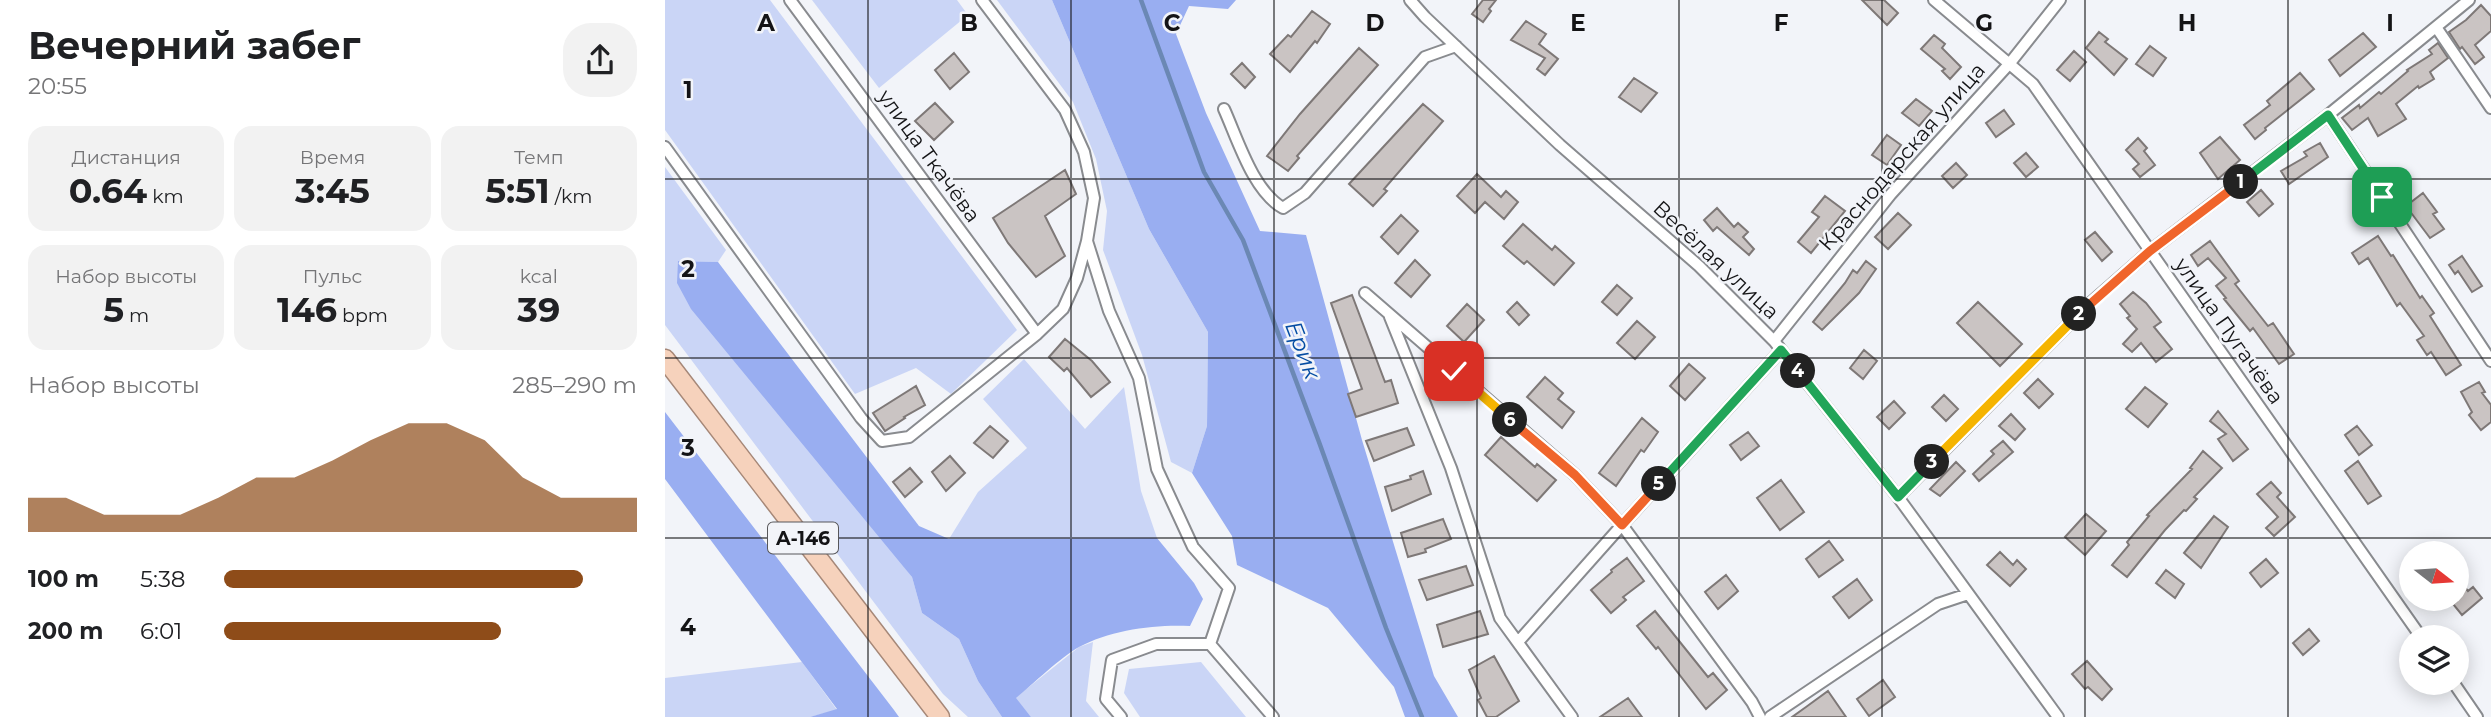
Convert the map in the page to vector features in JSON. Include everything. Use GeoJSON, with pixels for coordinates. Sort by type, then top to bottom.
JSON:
{"type":"FeatureCollection","features":[{"type":"Feature","properties":{"kind":"highway","name":"А-146"},"geometry":{"type":"LineString","coordinates":[[665,359],[940,717]]}},
{"type":"Feature","properties":{"kind":"street","name":"улица Ткачёва"},"geometry":{"type":"LineString","coordinates":[[790,0],[1037,334]]}},
{"type":"Feature","properties":{"kind":"street"},"geometry":{"type":"LineString","coordinates":[[665,147],[861,418],[882,441],[909,437],[1037,334],[1063,309],[1077,278],[1087,241],[1094,198],[1084,152],[1065,110],[982,0]]}},
{"type":"Feature","properties":{"kind":"street","name":"Весёлая улица"},"geometry":{"type":"LineString","coordinates":[[1411,0],[1560,145],[1699,266],[1774,341],[1898,497],[2058,717]]}},
{"type":"Feature","properties":{"kind":"street","name":"улица Пугачёва"},"geometry":{"type":"LineString","coordinates":[[1934,0],[2033,84],[2413,625]]}},
{"type":"Feature","properties":{"kind":"street","name":"Краснодарская улица"},"geometry":{"type":"LineString","coordinates":[[1774,341],[1891,194],[2010,62],[2060,0]]}},
{"type":"Feature","properties":{"kind":"street"},"geometry":{"type":"LineString","coordinates":[[1898,497],[2087,306],[2150,251],[2328,115],[2469,0]]}},
{"type":"Feature","properties":{"kind":"street"},"geometry":{"type":"LineString","coordinates":[[2436,27],[2491,108]]}},
{"type":"Feature","properties":{"kind":"street"},"geometry":{"type":"LineString","coordinates":[[1224,109],[1255,177],[1271,201],[1283,208],[1305,193],[1425,57],[1456,46]]}},
{"type":"Feature","properties":{"kind":"street"},"geometry":{"type":"LineString","coordinates":[[2328,115],[2491,360]]}},
{"type":"Feature","properties":{"kind":"street"},"geometry":{"type":"LineString","coordinates":[[1087,241],[1109,311],[1139,378],[1157,469],[1193,547],[1229,588],[1210,644]]}},
{"type":"Feature","properties":{"kind":"street"},"geometry":{"type":"LineString","coordinates":[[1365,293],[1575,475],[1622,525],[1752,702],[1760,717]]}},
{"type":"Feature","properties":{"kind":"street"},"geometry":{"type":"LineString","coordinates":[[1389,314],[1451,468],[1500,618],[1572,717]]}},
{"type":"Feature","properties":{"kind":"street"},"geometry":{"type":"LineString","coordinates":[[1518,642],[1781,350]]}},
{"type":"Feature","properties":{"kind":"street"},"geometry":{"type":"LineString","coordinates":[[1770,717],[1938,604],[1968,594]]}},
{"type":"Feature","properties":{"kind":"street"},"geometry":{"type":"LineString","coordinates":[[1121,717],[1106,699],[1112,660],[1156,645],[1210,644]]}},
{"type":"Feature","properties":{"kind":"street"},"geometry":{"type":"LineString","coordinates":[[1210,644],[1273,717]]}},
{"type":"Feature","properties":{"kind":"street"},"geometry":{"type":"LineString","coordinates":[[2462,695],[2477,717]]}},
{"type":"Feature","properties":{"kind":"shaded area"},"geometry":{"type":"Polygon","coordinates":[[[665,0],[770,0],[1017,330],[951,394],[916,368],[855,394],[665,130],[665,0]]]}},
{"type":"Feature","properties":{"kind":"shaded area"},"geometry":{"type":"Polygon","coordinates":[[[812,0],[957,0],[968,15],[879,88],[812,0]]]}},
{"type":"Feature","properties":{"kind":"shaded area"},"geometry":{"type":"Polygon","coordinates":[[[997,0],[1052,0],[1149,229],[1208,332],[1207,426],[1192,473],[1171,462],[1142,355],[1103,250],[1107,211],[1096,159],[1073,102],[997,0]]]}},
{"type":"Feature","properties":{"kind":"shaded area"},"geometry":{"type":"Polygon","coordinates":[[[1052,0],[1236,0],[1228,9],[1189,6],[1176,34],[1206,113],[1260,231],[1306,235],[1362,440],[1434,676],[1458,717],[1405,717],[1394,687],[1328,608],[1237,565],[1232,536],[1192,473],[1207,426],[1208,332],[1149,229],[1052,0]]]}},
{"type":"Feature","properties":{"kind":"shaded area"},"geometry":{"type":"Polygon","coordinates":[[[665,167],[726,250],[718,262],[678,261],[912,577],[922,613],[959,639],[978,681],[1002,717],[968,717],[943,694],[665,325],[665,167]]]}},
{"type":"Feature","properties":{"kind":"shaded area"},"geometry":{"type":"Polygon","coordinates":[[[678,261],[718,262],[919,526],[949,539],[1157,538],[1194,583],[1203,599],[1190,626],[1133,629],[1091,641],[1072,651],[1016,698],[1031,717],[1002,717],[978,681],[959,639],[922,613],[912,577],[691,309],[677,283],[678,261]]]}},
{"type":"Feature","properties":{"kind":"shaded area"},"geometry":{"type":"Polygon","coordinates":[[[1024,359],[1085,429],[1124,387],[1141,491],[1157,538],[949,539],[978,492],[1027,448],[983,399],[1024,359]]]}},
{"type":"Feature","properties":{"kind":"shaded area"},"geometry":{"type":"Polygon","coordinates":[[[665,412],[899,717],[810,717],[837,709],[665,479],[665,412]]]}},
{"type":"Feature","properties":{"kind":"shaded area"},"geometry":{"type":"Polygon","coordinates":[[[1093,642],[1086,701],[1099,717],[1031,717],[1015,698],[1079,647],[1093,642]]]}},
{"type":"Feature","properties":{"kind":"shaded area"},"geometry":{"type":"Polygon","coordinates":[[[802,662],[837,710],[810,717],[665,717],[665,678],[802,662]]]}},
{"type":"Feature","properties":{"kind":"shaded area"},"geometry":{"type":"Polygon","coordinates":[[[1201,662],[1246,717],[1140,717],[1124,693],[1129,669],[1201,662]]]}},
{"type":"Feature","properties":{"kind":"building"},"geometry":{"type":"Polygon","coordinates":[[[1483,0],[1496,0],[1483,22],[1472,14],[1483,0]]]}},
{"type":"Feature","properties":{"kind":"building"},"geometry":{"type":"Polygon","coordinates":[[[1862,0],[1884,0],[1898,13],[1887,25],[1862,0]]]}},
{"type":"Feature","properties":{"kind":"building"},"geometry":{"type":"Polygon","coordinates":[[[2481,5],[2491,16],[2491,31],[2475,45],[2484,57],[2475,64],[2462,47],[2460,49],[2449,32],[2481,5]]]}},
{"type":"Feature","properties":{"kind":"building"},"geometry":{"type":"Polygon","coordinates":[[[1312,11],[1330,24],[1317,43],[1315,41],[1290,72],[1270,54],[1288,35],[1291,37],[1312,11]]]}},
{"type":"Feature","properties":{"kind":"building"},"geometry":{"type":"Polygon","coordinates":[[[1526,21],[1546,34],[1539,44],[1558,59],[1545,75],[1537,69],[1545,58],[1511,40],[1526,21]]]}},
{"type":"Feature","properties":{"kind":"building"},"geometry":{"type":"Polygon","coordinates":[[[2099,32],[2108,39],[2105,42],[2127,59],[2114,75],[2086,48],[2099,32]]]}},
{"type":"Feature","properties":{"kind":"building"},"geometry":{"type":"Polygon","coordinates":[[[2363,33],[2376,47],[2340,76],[2329,60],[2363,33]]]}},
{"type":"Feature","properties":{"kind":"building"},"geometry":{"type":"Polygon","coordinates":[[[1934,35],[1945,44],[1942,48],[1961,67],[1950,79],[1942,71],[1945,69],[1921,49],[1934,35]]]}},
{"type":"Feature","properties":{"kind":"building"},"geometry":{"type":"Polygon","coordinates":[[[2438,43],[2448,58],[2430,72],[2434,79],[2419,88],[2418,86],[2396,104],[2406,119],[2378,136],[2368,118],[2352,130],[2342,118],[2359,105],[2360,108],[2379,92],[2381,94],[2407,70],[2432,54],[2429,50],[2438,43]]]}},
{"type":"Feature","properties":{"kind":"building"},"geometry":{"type":"Polygon","coordinates":[[[2150,46],[2166,58],[2153,76],[2136,64],[2150,46]]]}},
{"type":"Feature","properties":{"kind":"building"},"geometry":{"type":"Polygon","coordinates":[[[1359,48],[1378,65],[1297,156],[1299,158],[1288,171],[1267,156],[1300,114],[1359,48]]]}},
{"type":"Feature","properties":{"kind":"building"},"geometry":{"type":"Polygon","coordinates":[[[2074,51],[2086,62],[2070,81],[2057,70],[2074,51]]]}},
{"type":"Feature","properties":{"kind":"building"},"geometry":{"type":"Polygon","coordinates":[[[954,53],[969,72],[950,89],[935,70],[954,53]]]}},
{"type":"Feature","properties":{"kind":"building"},"geometry":{"type":"Polygon","coordinates":[[[1242,63],[1255,77],[1245,88],[1231,74],[1242,63]]]}},
{"type":"Feature","properties":{"kind":"building"},"geometry":{"type":"Polygon","coordinates":[[[2300,73],[2314,89],[2255,139],[2244,125],[2270,105],[2267,101],[2300,73]]]}},
{"type":"Feature","properties":{"kind":"building"},"geometry":{"type":"Polygon","coordinates":[[[1634,78],[1657,93],[1641,112],[1619,97],[1634,78]]]}},
{"type":"Feature","properties":{"kind":"building"},"geometry":{"type":"Polygon","coordinates":[[[1916,99],[1932,111],[1919,126],[1902,113],[1916,99]]]}},
{"type":"Feature","properties":{"kind":"building"},"geometry":{"type":"Polygon","coordinates":[[[935,103],[953,122],[934,140],[915,121],[935,103]]]}},
{"type":"Feature","properties":{"kind":"building"},"geometry":{"type":"Polygon","coordinates":[[[1423,104],[1443,121],[1384,189],[1387,191],[1373,206],[1349,184],[1423,104]]]}},
{"type":"Feature","properties":{"kind":"building"},"geometry":{"type":"Polygon","coordinates":[[[2004,110],[2014,124],[1996,137],[1986,123],[2004,110]]]}},
{"type":"Feature","properties":{"kind":"building"},"geometry":{"type":"Polygon","coordinates":[[[1887,135],[1901,145],[1887,165],[1872,155],[1887,135]]]}},
{"type":"Feature","properties":{"kind":"building"},"geometry":{"type":"Polygon","coordinates":[[[2220,137],[2240,160],[2218,179],[2200,153],[2220,137]]]}},
{"type":"Feature","properties":{"kind":"building"},"geometry":{"type":"Polygon","coordinates":[[[2138,138],[2147,148],[2144,151],[2155,165],[2140,177],[2133,169],[2139,164],[2126,150],[2138,138]]]}},
{"type":"Feature","properties":{"kind":"building"},"geometry":{"type":"Polygon","coordinates":[[[2320,143],[2328,157],[2289,184],[2281,171],[2307,156],[2304,152],[2320,143]]]}},
{"type":"Feature","properties":{"kind":"building"},"geometry":{"type":"Polygon","coordinates":[[[2026,153],[2038,167],[2026,177],[2014,163],[2026,153]]]}},
{"type":"Feature","properties":{"kind":"building"},"geometry":{"type":"Polygon","coordinates":[[[1956,163],[1967,175],[1953,188],[1942,176],[1956,163]]]}},
{"type":"Feature","properties":{"kind":"building"},"geometry":{"type":"Polygon","coordinates":[[[1065,170],[1076,194],[1045,216],[1065,256],[1036,277],[1008,243],[993,218],[1065,170]]]}},
{"type":"Feature","properties":{"kind":"building"},"geometry":{"type":"Polygon","coordinates":[[[1477,174],[1501,197],[1506,191],[1518,202],[1504,219],[1485,202],[1475,213],[1457,196],[1477,174]]]}},
{"type":"Feature","properties":{"kind":"building"},"geometry":{"type":"Polygon","coordinates":[[[2261,190],[2273,204],[2259,216],[2247,202],[2261,190]]]}},
{"type":"Feature","properties":{"kind":"building"},"geometry":{"type":"Polygon","coordinates":[[[2423,193],[2437,212],[2433,214],[2444,229],[2430,238],[2406,206],[2423,193]]]}},
{"type":"Feature","properties":{"kind":"building"},"geometry":{"type":"Polygon","coordinates":[[[1825,196],[1845,211],[1811,253],[1798,242],[1819,217],[1812,212],[1825,196]]]}},
{"type":"Feature","properties":{"kind":"building"},"geometry":{"type":"Polygon","coordinates":[[[1717,208],[1734,227],[1738,223],[1748,232],[1743,237],[1754,249],[1749,255],[1717,227],[1713,231],[1704,220],[1717,208]]]}},
{"type":"Feature","properties":{"kind":"building"},"geometry":{"type":"Polygon","coordinates":[[[1898,213],[1911,225],[1888,249],[1875,237],[1898,213]]]}},
{"type":"Feature","properties":{"kind":"building"},"geometry":{"type":"Polygon","coordinates":[[[1401,215],[1418,231],[1398,254],[1381,237],[1401,215]]]}},
{"type":"Feature","properties":{"kind":"building"},"geometry":{"type":"Polygon","coordinates":[[[1523,224],[1552,250],[1555,246],[1574,263],[1554,285],[1527,261],[1524,264],[1503,246],[1523,224]]]}},
{"type":"Feature","properties":{"kind":"building"},"geometry":{"type":"Polygon","coordinates":[[[2095,232],[2112,252],[2102,261],[2085,240],[2095,232]]]}},
{"type":"Feature","properties":{"kind":"building"},"geometry":{"type":"Polygon","coordinates":[[[2378,236],[2420,298],[2422,296],[2434,313],[2430,316],[2461,365],[2446,375],[2431,352],[2427,355],[2417,340],[2424,336],[2400,303],[2397,306],[2368,258],[2359,264],[2352,253],[2378,236]]]}},
{"type":"Feature","properties":{"kind":"building"},"geometry":{"type":"Polygon","coordinates":[[[2210,241],[2239,281],[2235,284],[2268,326],[2273,323],[2294,354],[2279,364],[2253,328],[2250,331],[2224,299],[2226,298],[2216,286],[2226,278],[2208,258],[2198,266],[2191,255],[2210,241]]]}},
{"type":"Feature","properties":{"kind":"building"},"geometry":{"type":"Polygon","coordinates":[[[2462,256],[2482,286],[2472,292],[2458,271],[2455,274],[2449,265],[2462,256]]]}},
{"type":"Feature","properties":{"kind":"building"},"geometry":{"type":"Polygon","coordinates":[[[1415,260],[1430,275],[1411,297],[1395,283],[1415,260]]]}},
{"type":"Feature","properties":{"kind":"building"},"geometry":{"type":"Polygon","coordinates":[[[1866,261],[1876,269],[1859,293],[1822,330],[1813,322],[1853,270],[1857,273],[1866,261]]]}},
{"type":"Feature","properties":{"kind":"building"},"geometry":{"type":"Polygon","coordinates":[[[1617,285],[1632,298],[1617,315],[1602,302],[1617,285]]]}},
{"type":"Feature","properties":{"kind":"building"},"geometry":{"type":"Polygon","coordinates":[[[2133,292],[2161,322],[2154,327],[2172,349],[2156,362],[2141,343],[2132,352],[2123,344],[2137,329],[2120,304],[2133,292]]]}},
{"type":"Feature","properties":{"kind":"building"},"geometry":{"type":"Polygon","coordinates":[[[1352,295],[1385,382],[1391,380],[1398,403],[1356,417],[1348,394],[1362,389],[1331,303],[1352,295]]]}},
{"type":"Feature","properties":{"kind":"building"},"geometry":{"type":"Polygon","coordinates":[[[1517,302],[1529,315],[1519,325],[1507,312],[1517,302]]]}},
{"type":"Feature","properties":{"kind":"building"},"geometry":{"type":"Polygon","coordinates":[[[1978,302],[2022,344],[2000,366],[1957,323],[1978,302]]]}},
{"type":"Feature","properties":{"kind":"building"},"geometry":{"type":"Polygon","coordinates":[[[1467,304],[1484,320],[1464,342],[1447,326],[1467,304]]]}},
{"type":"Feature","properties":{"kind":"building"},"geometry":{"type":"Polygon","coordinates":[[[1637,321],[1655,337],[1635,359],[1617,343],[1637,321]]]}},
{"type":"Feature","properties":{"kind":"building"},"geometry":{"type":"Polygon","coordinates":[[[1065,339],[1092,361],[1110,382],[1091,397],[1067,368],[1064,371],[1049,357],[1065,339]]]}},
{"type":"Feature","properties":{"kind":"building"},"geometry":{"type":"Polygon","coordinates":[[[1864,350],[1877,361],[1863,379],[1850,368],[1864,350]]]}},
{"type":"Feature","properties":{"kind":"building"},"geometry":{"type":"Polygon","coordinates":[[[1689,364],[1705,378],[1685,400],[1670,386],[1689,364]]]}},
{"type":"Feature","properties":{"kind":"building"},"geometry":{"type":"Polygon","coordinates":[[[1545,377],[1563,393],[1558,399],[1574,412],[1562,428],[1527,397],[1545,377]]]}},
{"type":"Feature","properties":{"kind":"building"},"geometry":{"type":"Polygon","coordinates":[[[2038,379],[2053,394],[2039,408],[2024,393],[2038,379]]]}},
{"type":"Feature","properties":{"kind":"building"},"geometry":{"type":"Polygon","coordinates":[[[2479,382],[2485,392],[2482,393],[2491,405],[2491,422],[2481,430],[2469,415],[2472,412],[2461,392],[2479,382]]]}},
{"type":"Feature","properties":{"kind":"building"},"geometry":{"type":"Polygon","coordinates":[[[916,386],[925,405],[885,431],[873,413],[916,386]]]}},
{"type":"Feature","properties":{"kind":"building"},"geometry":{"type":"Polygon","coordinates":[[[2145,387],[2167,404],[2148,427],[2126,409],[2145,387]]]}},
{"type":"Feature","properties":{"kind":"building"},"geometry":{"type":"Polygon","coordinates":[[[1944,395],[1958,409],[1946,421],[1932,407],[1944,395]]]}},
{"type":"Feature","properties":{"kind":"building"},"geometry":{"type":"Polygon","coordinates":[[[1894,401],[1905,413],[1889,429],[1877,417],[1894,401]]]}},
{"type":"Feature","properties":{"kind":"building"},"geometry":{"type":"Polygon","coordinates":[[[2218,411],[2248,449],[2233,461],[2218,439],[2226,434],[2210,421],[2218,411]]]}},
{"type":"Feature","properties":{"kind":"building"},"geometry":{"type":"Polygon","coordinates":[[[2011,414],[2025,429],[2015,440],[1999,426],[2011,414]]]}},
{"type":"Feature","properties":{"kind":"building"},"geometry":{"type":"Polygon","coordinates":[[[1642,418],[1658,432],[1644,452],[1641,450],[1616,486],[1599,473],[1642,418]]]}},
{"type":"Feature","properties":{"kind":"building"},"geometry":{"type":"Polygon","coordinates":[[[990,426],[1008,441],[993,458],[974,443],[990,426]]]}},
{"type":"Feature","properties":{"kind":"building"},"geometry":{"type":"Polygon","coordinates":[[[2357,426],[2372,445],[2359,455],[2345,435],[2357,426]]]}},
{"type":"Feature","properties":{"kind":"building"},"geometry":{"type":"Polygon","coordinates":[[[1407,428],[1414,445],[1374,461],[1366,441],[1407,428]]]}},
{"type":"Feature","properties":{"kind":"building"},"geometry":{"type":"Polygon","coordinates":[[[1748,432],[1759,446],[1741,460],[1730,445],[1748,432]]]}},
{"type":"Feature","properties":{"kind":"building"},"geometry":{"type":"Polygon","coordinates":[[[1501,437],[1535,467],[1537,464],[1556,480],[1537,501],[1485,455],[1501,437]]]}},
{"type":"Feature","properties":{"kind":"building"},"geometry":{"type":"Polygon","coordinates":[[[2003,441],[2013,452],[1979,481],[1973,474],[1994,454],[1991,451],[2003,441]]]}},
{"type":"Feature","properties":{"kind":"building"},"geometry":{"type":"Polygon","coordinates":[[[2203,451],[2222,468],[2194,497],[2197,499],[2186,511],[2165,530],[2127,577],[2112,565],[2129,545],[2127,542],[2149,516],[2147,515],[2192,469],[2190,468],[2203,451]]]}},
{"type":"Feature","properties":{"kind":"building"},"geometry":{"type":"Polygon","coordinates":[[[950,456],[965,473],[946,491],[932,472],[950,456]]]}},
{"type":"Feature","properties":{"kind":"building"},"geometry":{"type":"Polygon","coordinates":[[[2358,461],[2381,496],[2368,504],[2345,471],[2358,461]]]}},
{"type":"Feature","properties":{"kind":"building"},"geometry":{"type":"Polygon","coordinates":[[[1956,462],[1965,471],[1940,496],[1930,489],[1956,462]]]}},
{"type":"Feature","properties":{"kind":"building"},"geometry":{"type":"Polygon","coordinates":[[[910,468],[922,482],[905,497],[893,482],[910,468]]]}},
{"type":"Feature","properties":{"kind":"building"},"geometry":{"type":"Polygon","coordinates":[[[1423,471],[1431,494],[1392,511],[1385,487],[1411,479],[1410,476],[1423,471]]]}},
{"type":"Feature","properties":{"kind":"building"},"geometry":{"type":"Polygon","coordinates":[[[1781,480],[1804,512],[1780,530],[1757,498],[1781,480]]]}},
{"type":"Feature","properties":{"kind":"building"},"geometry":{"type":"Polygon","coordinates":[[[2271,482],[2281,493],[2277,497],[2295,517],[2274,536],[2266,528],[2278,517],[2257,494],[2271,482]]]}},
{"type":"Feature","properties":{"kind":"building"},"geometry":{"type":"Polygon","coordinates":[[[2086,514],[2106,531],[2085,555],[2065,537],[2086,514]]]}},
{"type":"Feature","properties":{"kind":"building"},"geometry":{"type":"Polygon","coordinates":[[[2214,516],[2228,527],[2201,568],[2184,553],[2214,516]]]}},
{"type":"Feature","properties":{"kind":"building"},"geometry":{"type":"Polygon","coordinates":[[[1443,519],[1451,539],[1425,549],[1426,552],[1408,557],[1401,533],[1443,519]]]}},
{"type":"Feature","properties":{"kind":"building"},"geometry":{"type":"Polygon","coordinates":[[[1829,541],[1843,560],[1819,577],[1806,559],[1829,541]]]}},
{"type":"Feature","properties":{"kind":"building"},"geometry":{"type":"Polygon","coordinates":[[[2000,552],[2013,565],[2017,560],[2026,569],[2010,586],[1987,565],[2000,552]]]}},
{"type":"Feature","properties":{"kind":"building"},"geometry":{"type":"Polygon","coordinates":[[[1627,558],[1644,581],[1623,597],[1626,600],[1611,613],[1591,590],[1627,558]]]}},
{"type":"Feature","properties":{"kind":"building"},"geometry":{"type":"Polygon","coordinates":[[[2266,559],[2278,573],[2261,587],[2250,573],[2266,559]]]}},
{"type":"Feature","properties":{"kind":"building"},"geometry":{"type":"Polygon","coordinates":[[[1466,566],[1473,585],[1427,600],[1419,580],[1466,566]]]}},
{"type":"Feature","properties":{"kind":"building"},"geometry":{"type":"Polygon","coordinates":[[[2166,570],[2184,584],[2175,598],[2156,583],[2166,570]]]}},
{"type":"Feature","properties":{"kind":"building"},"geometry":{"type":"Polygon","coordinates":[[[1726,575],[1738,591],[1718,609],[1705,592],[1726,575]]]}},
{"type":"Feature","properties":{"kind":"building"},"geometry":{"type":"Polygon","coordinates":[[[1857,579],[1872,600],[1849,618],[1833,597],[1857,579]]]}},
{"type":"Feature","properties":{"kind":"building"},"geometry":{"type":"Polygon","coordinates":[[[2473,587],[2482,598],[2469,609],[2469,590],[2473,587]]]}},
{"type":"Feature","properties":{"kind":"building"},"geometry":{"type":"Polygon","coordinates":[[[1480,611],[1488,634],[1443,647],[1437,625],[1480,611]]]}},
{"type":"Feature","properties":{"kind":"building"},"geometry":{"type":"Polygon","coordinates":[[[1655,611],[1708,677],[1713,673],[1727,690],[1706,709],[1658,647],[1656,649],[1637,626],[1655,611]]]}},
{"type":"Feature","properties":{"kind":"building"},"geometry":{"type":"Polygon","coordinates":[[[2309,629],[2319,641],[2303,655],[2293,643],[2309,629]]]}},
{"type":"Feature","properties":{"kind":"building"},"geometry":{"type":"Polygon","coordinates":[[[1494,656],[1519,701],[1496,717],[1487,717],[1478,700],[1481,698],[1469,670],[1494,656]]]}},
{"type":"Feature","properties":{"kind":"building"},"geometry":{"type":"Polygon","coordinates":[[[2087,661],[2112,689],[2102,700],[2088,687],[2085,689],[2072,674],[2087,661]]]}},
{"type":"Feature","properties":{"kind":"building"},"geometry":{"type":"Polygon","coordinates":[[[1883,680],[1895,697],[1869,716],[1857,699],[1883,680]]]}},
{"type":"Feature","properties":{"kind":"building"},"geometry":{"type":"Polygon","coordinates":[[[1828,691],[1846,717],[1792,717],[1806,707],[1828,691]]]}},
{"type":"Feature","properties":{"kind":"building"},"geometry":{"type":"Polygon","coordinates":[[[1628,698],[1642,717],[1600,717],[1628,698]]]}},
{"type":"Feature","properties":{"kind":"waterway","name":"Ерик"},"geometry":{"type":"LineString","coordinates":[[1141,0],[1204,172],[1243,240],[1386,628],[1422,717]]}},
{"type":"Feature","properties":{"kind":"route"},"geometry":{"type":"LineString","coordinates":[[1454,371],[1575,475],[1622,525],[1781,350],[1898,497],[2087,306],[2150,251],[2328,115],[2382,197]]}}]}
